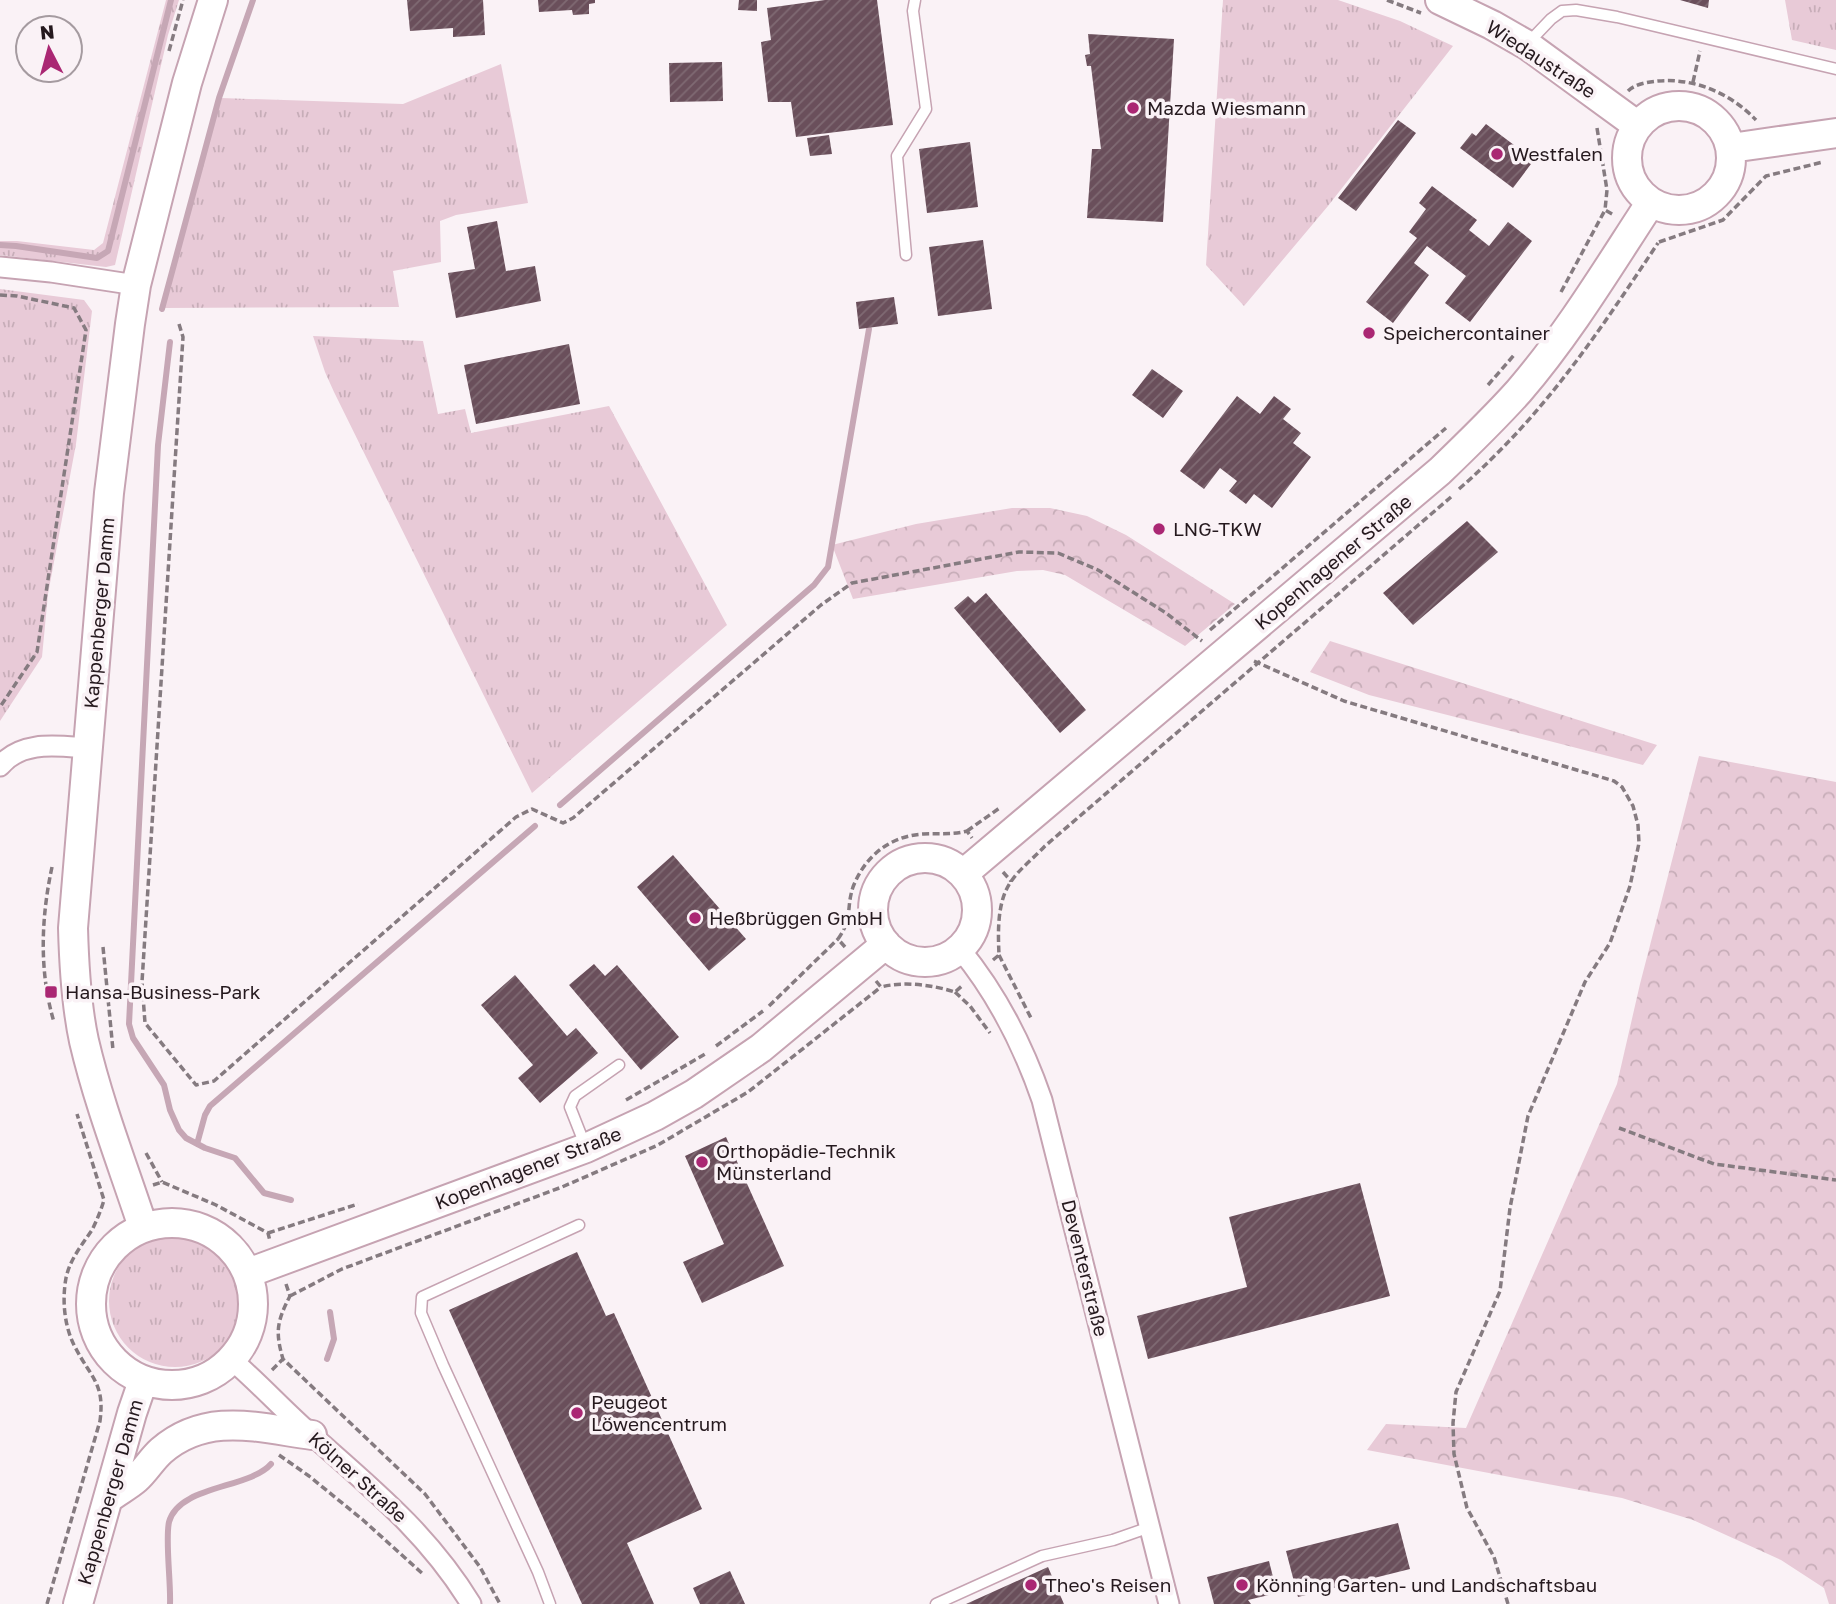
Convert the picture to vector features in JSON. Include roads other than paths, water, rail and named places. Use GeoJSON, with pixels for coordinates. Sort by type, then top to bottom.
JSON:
{"type":"FeatureCollection","features":[{"type":"Feature","properties":{"kind":"main road","name":"Kappenberger Damm"},"geometry":{"type":"LineString","coordinates":[[143,1227],[98,1093],[84,1038],[74,967],[74,928],[109,493],[136,285],[187,83],[213,0]]}},
{"type":"Feature","properties":{"kind":"main road","name":"Wiedaustraße"},"geometry":{"type":"LineString","coordinates":[[1434,8],[1527,45],[1638,126]]}},
{"type":"Feature","properties":{"kind":"main road"},"geometry":{"type":"LineString","coordinates":[[1676,106],[1693,108],[1708,114],[1720,125],[1731,148],[1730,174],[1722,189],[1710,201],[1695,208],[1679,211],[1651,202],[1638,190],[1630,176],[1627,160],[1629,143],[1638,126],[1661,109],[1676,106]]}},
{"type":"Feature","properties":{"kind":"main road"},"geometry":{"type":"LineString","coordinates":[[1731,148],[1836,133]]}},
{"type":"Feature","properties":{"kind":"main road","name":"Kopenhagener Straße"},"geometry":{"type":"LineString","coordinates":[[963,874],[1440,471],[1476,436],[1535,370],[1586,300],[1651,202]]}},
{"type":"Feature","properties":{"kind":"main road"},"geometry":{"type":"LineString","coordinates":[[928,858],[943,861],[963,874],[975,895],[978,911],[975,925],[960,949],[945,958],[928,962],[897,954],[886,944],[877,928],[873,911],[876,893],[885,878],[897,866],[928,858]]}},
{"type":"Feature","properties":{"kind":"main road","name":"Kopenhagener Straße"},"geometry":{"type":"LineString","coordinates":[[248,1273],[586,1148],[655,1116],[725,1074],[777,1036],[886,944]]}},
{"type":"Feature","properties":{"kind":"main road"},"geometry":{"type":"LineString","coordinates":[[168,1222],[193,1224],[216,1235],[235,1251],[248,1273],[254,1295],[253,1319],[246,1341],[232,1360],[213,1375],[191,1384],[167,1386],[143,1381],[119,1366],[101,1345],[91,1318],[91,1290],[101,1264],[119,1242],[143,1227],[168,1222]]}},
{"type":"Feature","properties":{"kind":"main road","name":"Kappenberger Damm"},"geometry":{"type":"LineString","coordinates":[[78,1604],[143,1381]]}},
{"type":"Feature","properties":{"kind":"main road"},"geometry":{"type":"LineString","coordinates":[[109,1498],[138,1477],[162,1450],[188,1434],[209,1427],[248,1425],[312,1435]]}},
{"type":"Feature","properties":{"kind":"street"},"geometry":{"type":"LineString","coordinates":[[0,268],[51,272],[136,285]]}},
{"type":"Feature","properties":{"kind":"street"},"geometry":{"type":"LineString","coordinates":[[0,766],[18,751],[38,746],[87,748]]}},
{"type":"Feature","properties":{"kind":"street","name":"Deventerstraße"},"geometry":{"type":"LineString","coordinates":[[960,949],[978,972],[1018,1037],[1042,1100],[1170,1604]]}},
{"type":"Feature","properties":{"kind":"street","name":"Kölner Straße"},"geometry":{"type":"LineString","coordinates":[[232,1360],[312,1435],[373,1487],[419,1533],[451,1571],[471,1604]]}},
{"type":"Feature","properties":{"kind":"lane"},"geometry":{"type":"LineString","coordinates":[[906,255],[897,156],[926,109],[913,11],[915,0]]}},
{"type":"Feature","properties":{"kind":"lane"},"geometry":{"type":"LineString","coordinates":[[1527,45],[1550,19],[1562,11],[1576,10],[1836,69]]}},
{"type":"Feature","properties":{"kind":"lane"},"geometry":{"type":"LineString","coordinates":[[586,1148],[570,1107],[575,1096],[619,1065]]}},
{"type":"Feature","properties":{"kind":"lane"},"geometry":{"type":"LineString","coordinates":[[550,1604],[421,1313],[422,1297],[579,1225]]}},
{"type":"Feature","properties":{"kind":"lane"},"geometry":{"type":"LineString","coordinates":[[936,1604],[1042,1556],[1150,1527]]}},
{"type":"Feature","properties":{"kind":"waterway"},"geometry":{"type":"LineString","coordinates":[[0,245],[97,258],[108,251],[171,0]]}},
{"type":"Feature","properties":{"kind":"waterway"},"geometry":{"type":"LineString","coordinates":[[162,309],[219,98],[253,0]]}},
{"type":"Feature","properties":{"kind":"waterway"},"geometry":{"type":"LineString","coordinates":[[560,805],[814,585],[828,567],[869,329]]}},
{"type":"Feature","properties":{"kind":"waterway"},"geometry":{"type":"LineString","coordinates":[[170,342],[158,445],[129,1024],[133,1038],[164,1085],[170,1110],[179,1130],[186,1138],[235,1158],[264,1193],[291,1200]]}},
{"type":"Feature","properties":{"kind":"waterway"},"geometry":{"type":"LineString","coordinates":[[197,1144],[210,1106],[535,826]]}},
{"type":"Feature","properties":{"kind":"waterway"},"geometry":{"type":"LineString","coordinates":[[327,1359],[334,1339],[330,1312]]}},
{"type":"Feature","properties":{"kind":"waterway"},"geometry":{"type":"LineString","coordinates":[[170,1604],[168,1530],[175,1510],[200,1494],[247,1478],[271,1464]]}},
{"type":"Feature","properties":{"kind":"place","name":"Mazda Wiesmann"},"geometry":{"type":"Point","coordinates":[1133,108]}},
{"type":"Feature","properties":{"kind":"place","name":"Westfalen"},"geometry":{"type":"Point","coordinates":[1497,154]}},
{"type":"Feature","properties":{"kind":"place","name":"Speichercontainer"},"geometry":{"type":"Point","coordinates":[1369,333]}},
{"type":"Feature","properties":{"kind":"place","name":"LNG-TKW"},"geometry":{"type":"Point","coordinates":[1159,529]}},
{"type":"Feature","properties":{"kind":"place","name":"Heßbrüggen GmbH"},"geometry":{"type":"Point","coordinates":[695,918]}},
{"type":"Feature","properties":{"kind":"place","name":"Hansa-Business-Park"},"geometry":{"type":"Point","coordinates":[51,992]}},
{"type":"Feature","properties":{"kind":"place","name":"Orthopädie-Technik Münsterland"},"geometry":{"type":"Point","coordinates":[702,1162]}},
{"type":"Feature","properties":{"kind":"place","name":"Peugeot Löwencentrum"},"geometry":{"type":"Point","coordinates":[577,1413]}},
{"type":"Feature","properties":{"kind":"place","name":"Theo's Reisen"},"geometry":{"type":"Point","coordinates":[1031,1585]}},
{"type":"Feature","properties":{"kind":"place","name":"Könning Garten- und Landschaftsbau"},"geometry":{"type":"Point","coordinates":[1242,1585]}}]}
